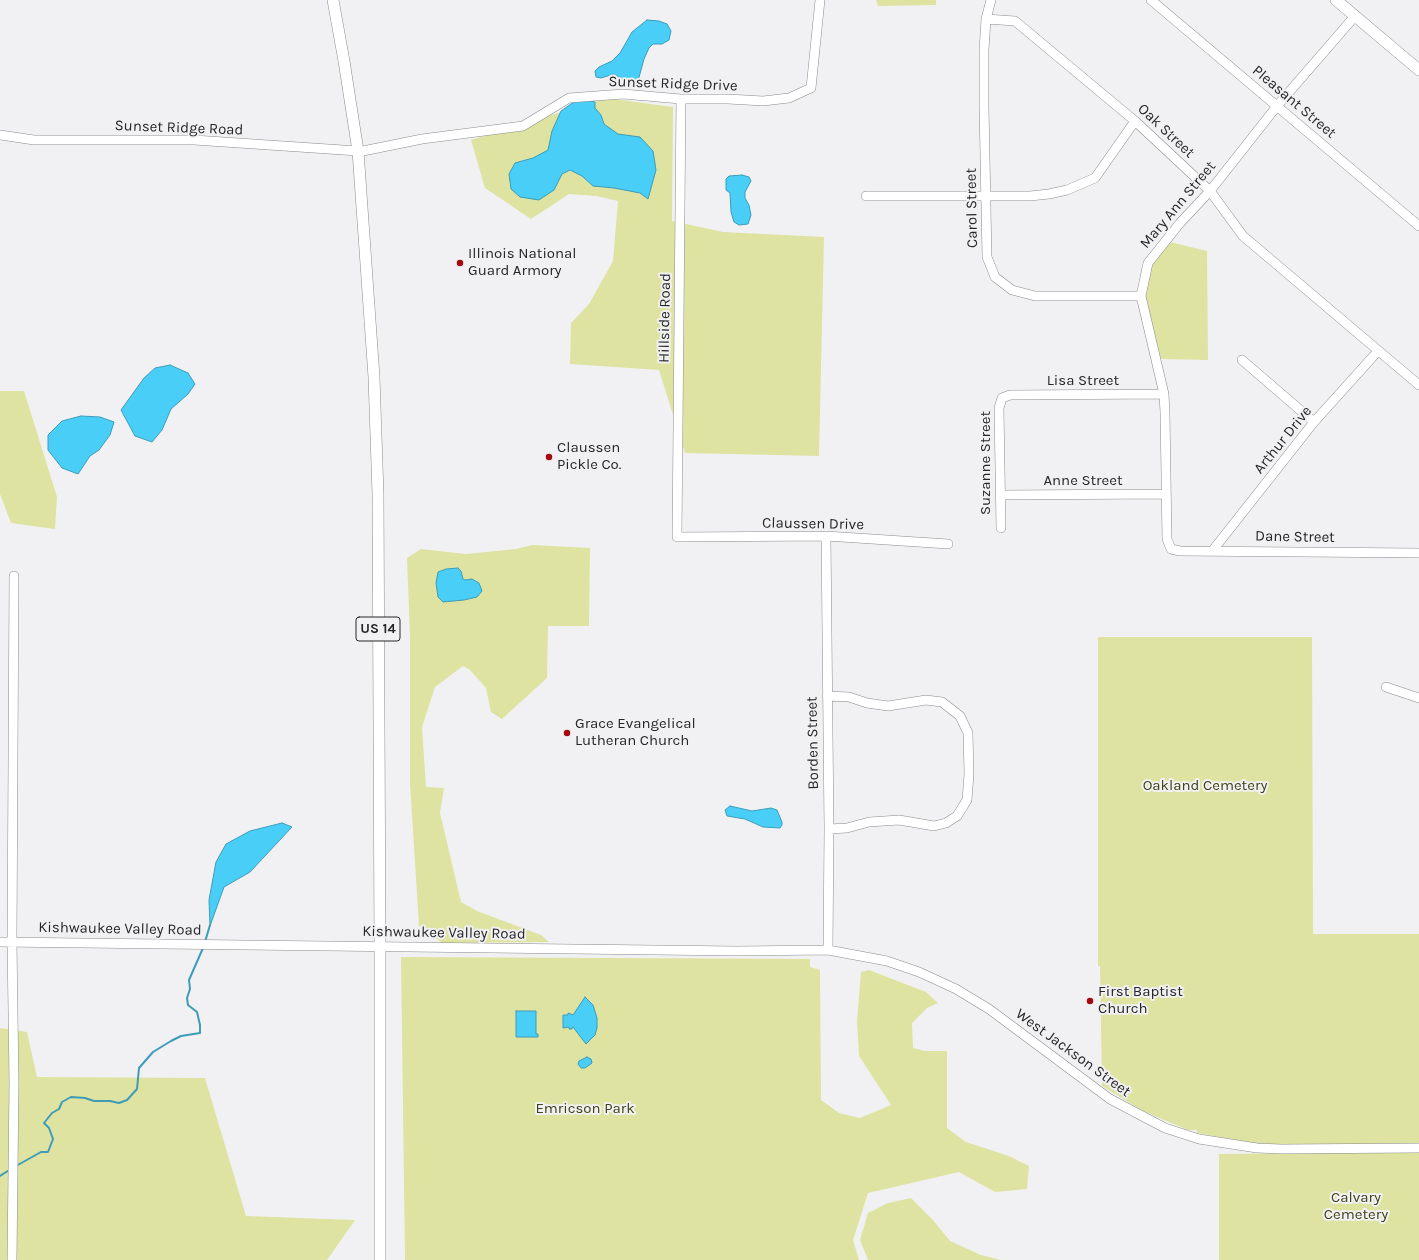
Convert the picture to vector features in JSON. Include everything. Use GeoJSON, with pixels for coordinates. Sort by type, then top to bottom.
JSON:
{"type":"FeatureCollection","features":[{"type":"Feature","properties":{"kind":"main road","name":"US 14"},"geometry":{"type":"LineString","coordinates":[[333,0],[358,152],[374,377],[378,494],[380,1260]]}},
{"type":"Feature","properties":{"kind":"main road"},"geometry":{"type":"LineString","coordinates":[[1336,0],[1419,70]]}},
{"type":"Feature","properties":{"kind":"street","name":"Sunset Ridge Drive"},"geometry":{"type":"LineString","coordinates":[[358,152],[422,139],[523,126],[569,98],[623,94],[681,99],[762,101],[789,98],[811,88],[820,0]]}},
{"type":"Feature","properties":{"kind":"street","name":"Carol Street"},"geometry":{"type":"LineString","coordinates":[[991,0],[986,19],[984,50],[984,107],[987,257],[995,277],[1012,290],[1035,296],[1141,296]]}},
{"type":"Feature","properties":{"kind":"street","name":"Pleasant Street"},"geometry":{"type":"LineString","coordinates":[[1151,0],[1419,226]]}},
{"type":"Feature","properties":{"kind":"street","name":"Mary Ann Street"},"geometry":{"type":"LineString","coordinates":[[1171,549],[1167,538],[1164,394],[1141,296],[1148,263],[1180,223],[1210,191],[1277,106],[1354,16]]}},
{"type":"Feature","properties":{"kind":"street","name":"Oak Street"},"geometry":{"type":"LineString","coordinates":[[986,19],[1014,21],[1135,121],[1210,191],[1243,236],[1419,385]]}},
{"type":"Feature","properties":{"kind":"street","name":"Hillside Road"},"geometry":{"type":"LineString","coordinates":[[677,537],[681,99]]}},
{"type":"Feature","properties":{"kind":"street"},"geometry":{"type":"LineString","coordinates":[[866,196],[1030,196],[1067,190],[1095,178],[1135,121]]}},
{"type":"Feature","properties":{"kind":"street","name":"Sunset Ridge Road"},"geometry":{"type":"LineString","coordinates":[[0,135],[34,140],[194,140],[358,152]]}},
{"type":"Feature","properties":{"kind":"street","name":"Arthur Drive"},"geometry":{"type":"LineString","coordinates":[[1213,550],[1314,422],[1378,351]]}},
{"type":"Feature","properties":{"kind":"street"},"geometry":{"type":"LineString","coordinates":[[1242,360],[1314,422]]}},
{"type":"Feature","properties":{"kind":"street","name":"Lisa Street"},"geometry":{"type":"LineString","coordinates":[[1002,398],[1010,395],[1164,394]]}},
{"type":"Feature","properties":{"kind":"street","name":"Suzanne Street"},"geometry":{"type":"LineString","coordinates":[[1001,528],[999,408],[1002,398]]}},
{"type":"Feature","properties":{"kind":"street","name":"Anne Street"},"geometry":{"type":"LineString","coordinates":[[1000,495],[1166,494]]}},
{"type":"Feature","properties":{"kind":"street","name":"Claussen Drive"},"geometry":{"type":"LineString","coordinates":[[677,537],[826,536],[948,544]]}},
{"type":"Feature","properties":{"kind":"street","name":"Borden Street"},"geometry":{"type":"LineString","coordinates":[[826,536],[828,950]]}},
{"type":"Feature","properties":{"kind":"street","name":"Dane Street"},"geometry":{"type":"LineString","coordinates":[[1171,549],[1180,551],[1213,550],[1419,553]]}},
{"type":"Feature","properties":{"kind":"street"},"geometry":{"type":"LineString","coordinates":[[12,1260],[14,1083],[12,942],[14,576]]}},
{"type":"Feature","properties":{"kind":"street"},"geometry":{"type":"LineString","coordinates":[[1386,687],[1419,698]]}},
{"type":"Feature","properties":{"kind":"street"},"geometry":{"type":"LineString","coordinates":[[827,696],[849,697],[867,703],[888,706],[926,700],[942,702],[960,716],[968,733],[970,774],[967,800],[957,816],[946,823],[934,826],[899,820],[869,822],[847,828],[828,829]]}},
{"type":"Feature","properties":{"kind":"street","name":"Kishwaukee Valley Road"},"geometry":{"type":"LineString","coordinates":[[0,942],[380,947],[828,950],[887,961]]}},
{"type":"Feature","properties":{"kind":"street","name":"West Jackson Street"},"geometry":{"type":"LineString","coordinates":[[887,961],[919,972],[956,989],[988,1009],[1110,1099],[1165,1128],[1199,1138],[1257,1148],[1419,1148]]}},
{"type":"Feature","properties":{"kind":"green space"},"geometry":{"type":"Polygon","coordinates":[[[876,0],[936,0],[936,5],[878,6],[876,0]]]}},
{"type":"Feature","properties":{"kind":"green space"},"geometry":{"type":"Polygon","coordinates":[[[606,98],[673,107],[672,221],[723,232],[824,237],[819,456],[685,453],[659,370],[570,364],[571,323],[589,304],[613,261],[618,201],[596,196],[569,194],[531,219],[485,188],[471,140],[606,98]]]}},
{"type":"Feature","properties":{"kind":"green space"},"geometry":{"type":"Polygon","coordinates":[[[1170,242],[1207,251],[1208,360],[1161,359],[1146,302],[1146,285],[1151,266],[1170,242]]]}},
{"type":"Feature","properties":{"kind":"green space"},"geometry":{"type":"Polygon","coordinates":[[[0,391],[24,391],[57,497],[55,529],[11,523],[0,494],[0,391]]]}},
{"type":"Feature","properties":{"kind":"green space"},"geometry":{"type":"Polygon","coordinates":[[[532,545],[590,548],[589,626],[548,626],[547,678],[502,719],[491,712],[486,688],[470,670],[463,666],[435,687],[422,727],[426,787],[444,788],[440,813],[461,902],[477,911],[541,935],[549,942],[442,943],[419,926],[410,784],[410,636],[407,558],[421,549],[466,554],[516,549],[532,545]]]}},
{"type":"Feature","properties":{"kind":"green space","name":"Oakland Cemetery"},"geometry":{"type":"Polygon","coordinates":[[[1098,637],[1312,637],[1313,934],[1419,934],[1419,1145],[1281,1146],[1246,1142],[1197,1133],[1197,1130],[1188,1130],[1143,1111],[1102,1086],[1100,966],[1098,966],[1098,637]]]}},
{"type":"Feature","properties":{"kind":"green space","name":"Emricson Park"},"geometry":{"type":"Polygon","coordinates":[[[401,957],[810,959],[810,967],[820,970],[821,1100],[839,1113],[860,1118],[891,1105],[859,1056],[857,1021],[861,972],[869,970],[926,992],[938,1003],[927,1008],[912,1023],[913,1048],[925,1051],[947,1051],[947,1128],[966,1142],[1009,1156],[1029,1166],[1027,1189],[995,1192],[959,1172],[868,1193],[853,1240],[859,1260],[405,1260],[401,957]]]}},
{"type":"Feature","properties":{"kind":"green space"},"geometry":{"type":"Polygon","coordinates":[[[0,1028],[27,1032],[37,1077],[205,1078],[246,1216],[355,1220],[327,1260],[0,1260],[0,1028]]]}},
{"type":"Feature","properties":{"kind":"green space","name":"Calvary Cemetery"},"geometry":{"type":"Polygon","coordinates":[[[1419,1152],[1419,1260],[1219,1260],[1219,1154],[1419,1152]]]}},
{"type":"Feature","properties":{"kind":"green space"},"geometry":{"type":"Polygon","coordinates":[[[911,1198],[933,1220],[950,1241],[981,1255],[1001,1260],[868,1260],[860,1240],[868,1213],[888,1203],[911,1198]]]}},
{"type":"Feature","properties":{"kind":"water"},"geometry":{"type":"Polygon","coordinates":[[[647,20],[659,21],[667,24],[671,31],[669,40],[662,44],[653,44],[649,48],[644,59],[638,81],[627,82],[614,74],[601,78],[596,77],[595,71],[599,67],[612,61],[620,53],[632,32],[647,20]]]}},
{"type":"Feature","properties":{"kind":"water"},"geometry":{"type":"Polygon","coordinates":[[[587,100],[595,102],[595,108],[601,115],[604,124],[618,134],[640,137],[653,151],[656,170],[648,199],[640,193],[593,186],[582,176],[570,170],[562,174],[554,190],[539,200],[520,197],[511,189],[509,174],[515,163],[533,158],[548,150],[552,131],[561,111],[574,102],[587,100]]]}},
{"type":"Feature","properties":{"kind":"water"},"geometry":{"type":"Polygon","coordinates":[[[742,175],[749,177],[751,181],[745,192],[745,198],[749,205],[751,215],[748,224],[739,225],[734,222],[731,212],[730,193],[726,190],[726,179],[729,176],[742,175]]]}},
{"type":"Feature","properties":{"kind":"water"},"geometry":{"type":"Polygon","coordinates":[[[170,365],[188,373],[195,384],[188,394],[171,409],[162,430],[152,442],[135,436],[121,410],[144,378],[155,368],[170,365]]]}},
{"type":"Feature","properties":{"kind":"water"},"geometry":{"type":"Polygon","coordinates":[[[81,416],[100,417],[114,422],[110,435],[99,450],[90,456],[78,474],[62,468],[48,450],[48,435],[62,421],[81,416]]]}},
{"type":"Feature","properties":{"kind":"water"},"geometry":{"type":"Polygon","coordinates":[[[458,568],[461,571],[463,579],[472,579],[479,583],[482,591],[477,597],[443,602],[438,597],[436,583],[438,572],[446,569],[458,568]]]}},
{"type":"Feature","properties":{"kind":"water"},"geometry":{"type":"Polygon","coordinates":[[[730,806],[752,811],[771,808],[777,810],[782,825],[780,828],[763,827],[745,819],[727,816],[725,810],[730,806]]]}},
{"type":"Feature","properties":{"kind":"water"},"geometry":{"type":"Polygon","coordinates":[[[282,823],[292,827],[250,872],[224,887],[210,926],[209,900],[216,862],[226,844],[250,831],[282,823]]]}},
{"type":"Feature","properties":{"kind":"water"},"geometry":{"type":"Polygon","coordinates":[[[585,997],[593,1005],[597,1018],[595,1035],[586,1044],[573,1027],[572,1029],[569,1029],[569,1027],[563,1028],[563,1015],[568,1015],[568,1013],[573,1015],[585,997]]]}},
{"type":"Feature","properties":{"kind":"water"},"geometry":{"type":"Polygon","coordinates":[[[516,1011],[536,1011],[536,1034],[538,1034],[538,1037],[516,1037],[516,1011]]]}},
{"type":"Feature","properties":{"kind":"water"},"geometry":{"type":"Polygon","coordinates":[[[587,1057],[591,1059],[592,1063],[585,1068],[581,1068],[578,1064],[579,1061],[587,1057]]]}},
{"type":"Feature","properties":{"kind":"waterway"},"geometry":{"type":"LineString","coordinates":[[205,942],[210,925]]}},
{"type":"Feature","properties":{"kind":"waterway"},"geometry":{"type":"LineString","coordinates":[[16,1166],[41,1152],[48,1152],[53,1139],[49,1128],[44,1123],[52,1113],[59,1109],[62,1102],[71,1097],[119,1103],[127,1100],[137,1089],[139,1068],[153,1052],[181,1036],[200,1033],[197,1012],[188,1005],[187,998],[190,989],[189,980],[203,948]]}},
{"type":"Feature","properties":{"kind":"waterway"},"geometry":{"type":"LineString","coordinates":[[0,1176],[11,1169]]}},
{"type":"Feature","properties":{"kind":"place","name":"Illinois National Guard Armory"},"geometry":{"type":"Point","coordinates":[460,263]}},
{"type":"Feature","properties":{"kind":"place","name":"Claussen Pickle Co."},"geometry":{"type":"Point","coordinates":[549,457]}},
{"type":"Feature","properties":{"kind":"place","name":"Grace Evangelical Lutheran Church"},"geometry":{"type":"Point","coordinates":[567,733]}},
{"type":"Feature","properties":{"kind":"place","name":"First Baptist Church"},"geometry":{"type":"Point","coordinates":[1090,1001]}}]}
